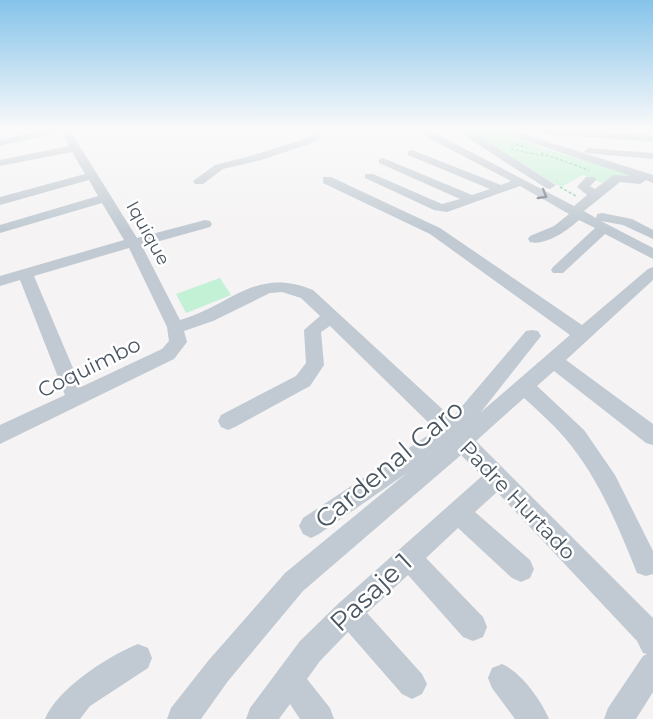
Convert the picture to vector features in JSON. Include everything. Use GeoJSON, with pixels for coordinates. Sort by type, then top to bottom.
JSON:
{"type":"FeatureCollection","features":[{"type":"Feature","properties":{"kind":"street","name":"Iquique"},"geometry":{"type":"LineString","coordinates":[[84,163],[131,240],[176,327]]}},
{"type":"Feature","properties":{"kind":"street"},"geometry":{"type":"LineString","coordinates":[[199,181],[219,166],[235,163]]}},
{"type":"Feature","properties":{"kind":"street"},"geometry":{"type":"LineString","coordinates":[[387,163],[470,199]]}},
{"type":"Feature","properties":{"kind":"street"},"geometry":{"type":"LineString","coordinates":[[436,163],[501,189]]}},
{"type":"Feature","properties":{"kind":"street"},"geometry":{"type":"LineString","coordinates":[[487,163],[602,222],[653,254]]}},
{"type":"Feature","properties":{"kind":"street"},"geometry":{"type":"LineString","coordinates":[[509,163],[579,210]]}},
{"type":"Feature","properties":{"kind":"street"},"geometry":{"type":"LineString","coordinates":[[585,163],[653,181]]}},
{"type":"Feature","properties":{"kind":"street"},"geometry":{"type":"LineString","coordinates":[[0,201],[92,176]]}},
{"type":"Feature","properties":{"kind":"street"},"geometry":{"type":"LineString","coordinates":[[369,176],[439,207],[447,208],[521,182]]}},
{"type":"Feature","properties":{"kind":"street"},"geometry":{"type":"LineString","coordinates":[[535,239],[559,229],[574,218],[594,195],[617,178],[653,181]]}},
{"type":"Feature","properties":{"kind":"street"},"geometry":{"type":"LineString","coordinates":[[327,180],[435,231],[583,335]]}},
{"type":"Feature","properties":{"kind":"street"},"geometry":{"type":"LineString","coordinates":[[590,180],[583,187],[594,195]]}},
{"type":"Feature","properties":{"kind":"street"},"geometry":{"type":"LineString","coordinates":[[0,229],[106,198]]}},
{"type":"Feature","properties":{"kind":"street"},"geometry":{"type":"LineString","coordinates":[[602,222],[653,243]]}},
{"type":"Feature","properties":{"kind":"street"},"geometry":{"type":"LineString","coordinates":[[558,270],[602,222],[627,222],[653,235]]}},
{"type":"Feature","properties":{"kind":"street"},"geometry":{"type":"LineString","coordinates":[[0,272],[131,240],[156,239],[205,224]]}},
{"type":"Feature","properties":{"kind":"street"},"geometry":{"type":"LineString","coordinates":[[0,281],[131,240]]}},
{"type":"Feature","properties":{"kind":"street","name":"Cardenal Caro"},"geometry":{"type":"LineString","coordinates":[[182,719],[218,671],[294,582],[456,436],[524,386],[653,272]]}},
{"type":"Feature","properties":{"kind":"street"},"geometry":{"type":"LineString","coordinates":[[25,273],[76,398]]}},
{"type":"Feature","properties":{"kind":"street","name":"Padre Hurtado"},"geometry":{"type":"LineString","coordinates":[[176,327],[201,319],[246,295],[270,287],[302,291],[456,436],[650,637]]}},
{"type":"Feature","properties":{"kind":"street"},"geometry":{"type":"LineString","coordinates":[[228,421],[303,381],[315,364],[312,330],[331,316]]}},
{"type":"Feature","properties":{"kind":"street","name":"Coquimbo"},"geometry":{"type":"LineString","coordinates":[[0,435],[172,352],[178,342],[176,327]]}},
{"type":"Feature","properties":{"kind":"street"},"geometry":{"type":"LineString","coordinates":[[311,526],[456,436],[476,403],[532,336]]}},
{"type":"Feature","properties":{"kind":"street"},"geometry":{"type":"LineString","coordinates":[[553,360],[653,436]]}},
{"type":"Feature","properties":{"kind":"street"},"geometry":{"type":"LineString","coordinates":[[524,386],[562,420],[593,460],[611,489],[646,564]]}},
{"type":"Feature","properties":{"kind":"street","name":"Pasaje 1"},"geometry":{"type":"LineString","coordinates":[[261,719],[310,651],[348,612],[496,478]]}},
{"type":"Feature","properties":{"kind":"street"},"geometry":{"type":"LineString","coordinates":[[457,512],[521,569]]}},
{"type":"Feature","properties":{"kind":"street"},"geometry":{"type":"LineString","coordinates":[[408,557],[473,627]]}},
{"type":"Feature","properties":{"kind":"street"},"geometry":{"type":"LineString","coordinates":[[348,612],[412,684]]}},
{"type":"Feature","properties":{"kind":"street"},"geometry":{"type":"LineString","coordinates":[[60,719],[80,696],[138,658]]}},
{"type":"Feature","properties":{"kind":"street"},"geometry":{"type":"LineString","coordinates":[[619,719],[653,666]]}},
{"type":"Feature","properties":{"kind":"street"},"geometry":{"type":"LineString","coordinates":[[502,678],[534,719]]}},
{"type":"Feature","properties":{"kind":"street"},"geometry":{"type":"LineString","coordinates":[[289,679],[319,719]]}},
{"type":"Feature","properties":{"kind":"green space"},"geometry":{"type":"Polygon","coordinates":[[[521,163],[592,163],[639,176],[612,176],[602,183],[583,175],[561,187],[521,163]]]}},
{"type":"Feature","properties":{"kind":"green space"},"geometry":{"type":"Polygon","coordinates":[[[220,278],[231,295],[186,313],[176,294],[220,278]]]}}]}
